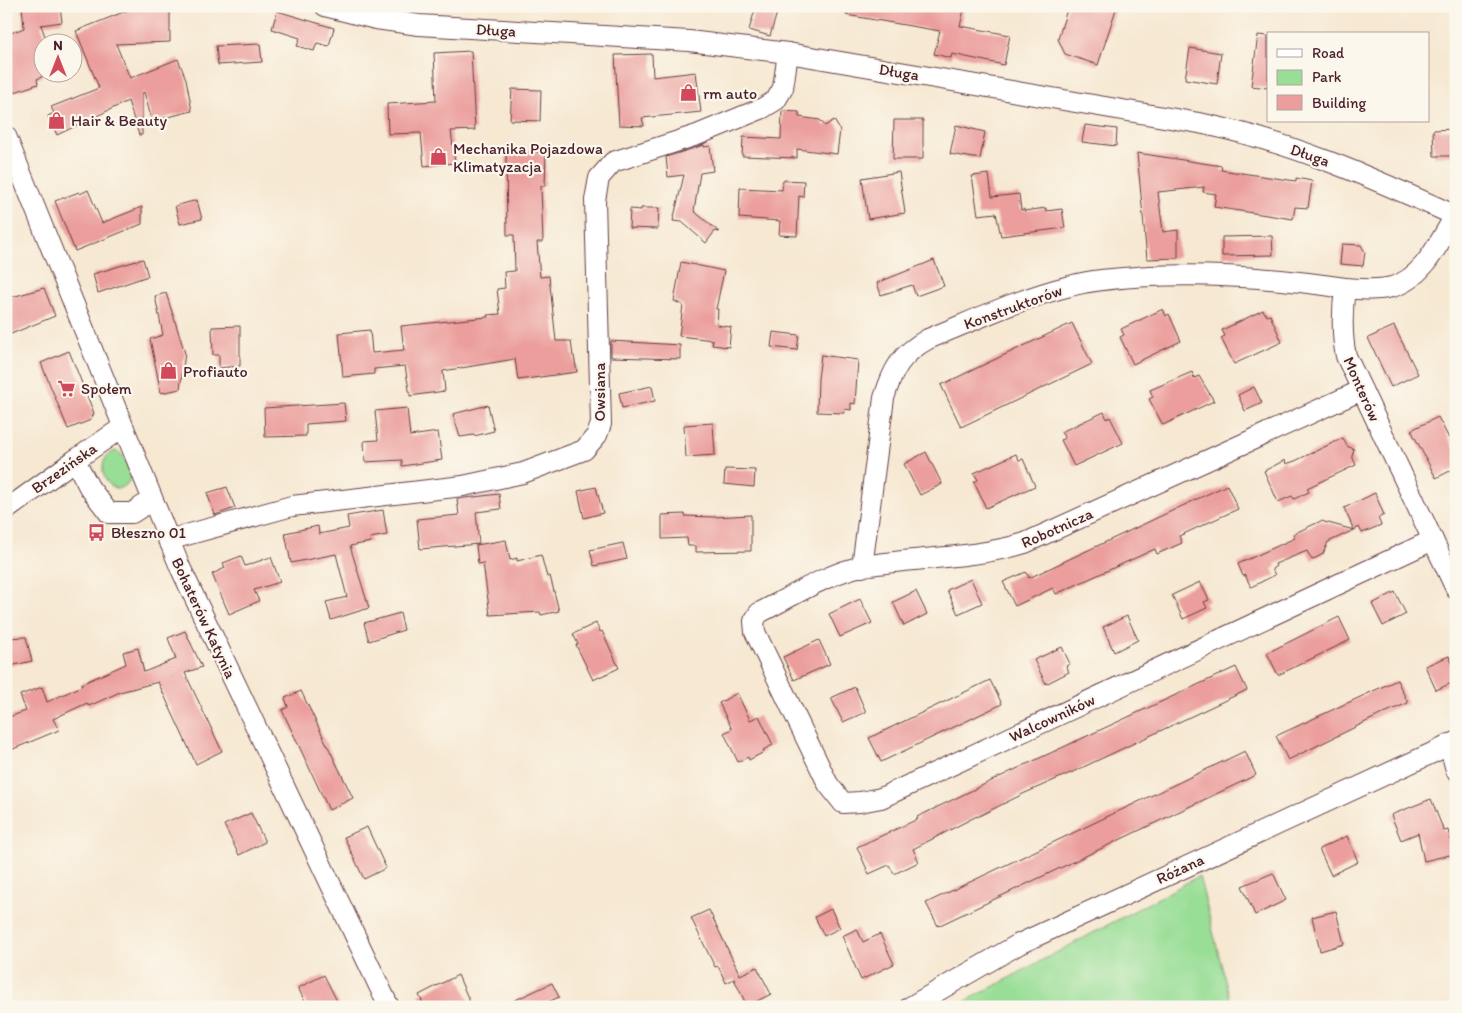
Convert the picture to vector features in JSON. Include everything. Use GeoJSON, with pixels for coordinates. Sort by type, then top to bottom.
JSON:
{"type":"FeatureCollection","features":[{"type":"Feature","properties":{"kind":"street","name":"Długa"},"geometry":{"type":"LineString","coordinates":[[325,6],[376,19],[419,25],[689,41],[788,53],[1234,130],[1320,158],[1370,177],[1456,216]]}},
{"type":"Feature","properties":{"kind":"street","name":"Owsiana"},"geometry":{"type":"LineString","coordinates":[[168,540],[292,506],[463,486],[523,473],[584,450],[597,435],[601,424],[595,200],[599,178],[613,162],[697,135],[763,108],[776,100],[783,88],[788,53]]}},
{"type":"Feature","properties":{"kind":"street","name":"Bohaterów Katynia"},"geometry":{"type":"LineString","coordinates":[[6,136],[168,540],[389,1007]]}},
{"type":"Feature","properties":{"kind":"street"},"geometry":{"type":"LineString","coordinates":[[1345,288],[1369,290],[1392,287],[1410,279],[1431,257],[1456,216]]}},
{"type":"Feature","properties":{"kind":"street","name":"Konstruktorów"},"geometry":{"type":"LineString","coordinates":[[862,567],[884,398],[892,372],[917,345],[1029,298],[1071,285],[1117,278],[1171,275],[1225,276],[1289,279],[1345,288]]}},
{"type":"Feature","properties":{"kind":"street","name":"Monterów"},"geometry":{"type":"LineString","coordinates":[[1345,288],[1341,320],[1342,339],[1346,356],[1456,589]]}},
{"type":"Feature","properties":{"kind":"street","name":"Robotnicza"},"geometry":{"type":"LineString","coordinates":[[755,632],[754,621],[759,613],[824,580],[862,567],[982,554],[1025,543],[1362,390]]}},
{"type":"Feature","properties":{"kind":"street","name":"Brzezińska"},"geometry":{"type":"LineString","coordinates":[[6,510],[123,427]]}},
{"type":"Feature","properties":{"kind":"street"},"geometry":{"type":"LineString","coordinates":[[75,460],[89,487],[109,512],[132,512],[152,500]]}},
{"type":"Feature","properties":{"kind":"street","name":"Walcowników"},"geometry":{"type":"LineString","coordinates":[[755,632],[828,784],[843,803],[860,802],[881,798],[1433,540]]}},
{"type":"Feature","properties":{"kind":"street"},"geometry":{"type":"LineString","coordinates":[[1452,743],[1456,770]]}},
{"type":"Feature","properties":{"kind":"street","name":"Różana"},"geometry":{"type":"LineString","coordinates":[[910,1007],[1019,944],[1452,743]]}},
{"type":"Feature","properties":{"kind":"green space"},"geometry":{"type":"Polygon","coordinates":[[[117,451],[126,461],[130,472],[129,481],[120,488],[113,487],[108,483],[104,477],[103,469],[104,461],[109,455],[117,451]]]}},
{"type":"Feature","properties":{"kind":"green space"},"geometry":{"type":"Polygon","coordinates":[[[1199,876],[1232,1007],[955,1007],[1199,876]]]}},
{"type":"Feature","properties":{"kind":"building"},"geometry":{"type":"Polygon","coordinates":[[[22,6],[60,6],[62,22],[41,25],[43,32],[32,32],[32,82],[38,82],[38,84],[12,93],[6,78],[6,35],[24,28],[22,6]]]}},
{"type":"Feature","properties":{"kind":"building"},"geometry":{"type":"Polygon","coordinates":[[[135,6],[170,6],[170,42],[116,44],[130,78],[178,59],[186,79],[192,111],[152,121],[144,92],[142,93],[142,135],[139,135],[128,101],[57,135],[48,116],[54,113],[51,107],[99,88],[82,46],[82,32],[76,31],[135,9],[135,6]]]}},
{"type":"Feature","properties":{"kind":"building"},"geometry":{"type":"Polygon","coordinates":[[[756,6],[779,6],[770,36],[749,30],[756,6]]]}},
{"type":"Feature","properties":{"kind":"building"},"geometry":{"type":"Polygon","coordinates":[[[846,6],[965,6],[960,26],[1010,35],[1004,65],[952,54],[951,58],[934,54],[940,31],[846,15],[846,6]]]}},
{"type":"Feature","properties":{"kind":"building"},"geometry":{"type":"Polygon","coordinates":[[[1068,6],[1117,6],[1098,65],[1065,54],[1058,39],[1068,6]]]}},
{"type":"Feature","properties":{"kind":"building"},"geometry":{"type":"Polygon","coordinates":[[[277,11],[334,28],[329,46],[317,43],[314,51],[297,46],[300,38],[272,29],[277,11]]]}},
{"type":"Feature","properties":{"kind":"building"},"geometry":{"type":"Polygon","coordinates":[[[1258,35],[1267,36],[1267,88],[1251,86],[1258,35]]]}},
{"type":"Feature","properties":{"kind":"building"},"geometry":{"type":"Polygon","coordinates":[[[260,44],[262,62],[218,65],[216,46],[260,44]]]}},
{"type":"Feature","properties":{"kind":"building"},"geometry":{"type":"Polygon","coordinates":[[[1190,48],[1221,53],[1217,84],[1185,79],[1190,48]]]}},
{"type":"Feature","properties":{"kind":"building"},"geometry":{"type":"Polygon","coordinates":[[[471,51],[475,130],[451,131],[455,163],[424,166],[421,133],[388,134],[387,104],[436,101],[434,53],[471,51]]]}},
{"type":"Feature","properties":{"kind":"building"},"geometry":{"type":"Polygon","coordinates":[[[652,54],[653,77],[696,72],[701,112],[642,118],[644,126],[619,125],[615,55],[652,54]]]}},
{"type":"Feature","properties":{"kind":"building"},"geometry":{"type":"Polygon","coordinates":[[[512,89],[541,90],[540,121],[510,120],[512,89]]]}},
{"type":"Feature","properties":{"kind":"building"},"geometry":{"type":"Polygon","coordinates":[[[782,111],[799,112],[799,117],[820,120],[825,126],[834,120],[840,130],[837,154],[797,149],[797,158],[742,156],[743,137],[781,139],[782,111]]]}},
{"type":"Feature","properties":{"kind":"building"},"geometry":{"type":"Polygon","coordinates":[[[894,120],[923,120],[923,159],[893,159],[894,120]]]}},
{"type":"Feature","properties":{"kind":"building"},"geometry":{"type":"Polygon","coordinates":[[[956,125],[985,132],[980,159],[950,154],[956,125]]]}},
{"type":"Feature","properties":{"kind":"building"},"geometry":{"type":"Polygon","coordinates":[[[1085,125],[1117,129],[1116,146],[1082,142],[1085,125]]]}},
{"type":"Feature","properties":{"kind":"building"},"geometry":{"type":"Polygon","coordinates":[[[1456,129],[1456,156],[1434,156],[1433,130],[1456,129]]]}},
{"type":"Feature","properties":{"kind":"building"},"geometry":{"type":"Polygon","coordinates":[[[704,145],[704,147],[710,146],[713,171],[700,173],[694,211],[719,232],[715,231],[706,243],[682,222],[673,221],[684,175],[668,177],[666,157],[704,145]]]}},
{"type":"Feature","properties":{"kind":"building"},"geometry":{"type":"Polygon","coordinates":[[[546,152],[545,186],[541,186],[543,242],[537,242],[540,277],[549,276],[556,341],[571,341],[577,372],[518,380],[515,359],[443,371],[445,391],[410,396],[405,366],[374,369],[374,374],[343,377],[339,333],[370,330],[372,353],[404,350],[401,326],[488,317],[487,315],[500,314],[497,289],[505,288],[504,272],[515,271],[514,235],[507,235],[506,153],[546,152]]]}},
{"type":"Feature","properties":{"kind":"building"},"geometry":{"type":"Polygon","coordinates":[[[1137,153],[1222,166],[1221,170],[1296,181],[1296,178],[1312,181],[1308,208],[1295,207],[1293,219],[1214,207],[1216,194],[1203,192],[1204,187],[1158,192],[1163,232],[1178,230],[1178,258],[1147,259],[1137,153]]]}},
{"type":"Feature","properties":{"kind":"building"},"geometry":{"type":"Polygon","coordinates":[[[899,172],[905,213],[868,219],[862,178],[899,172]]]}},
{"type":"Feature","properties":{"kind":"building"},"geometry":{"type":"Polygon","coordinates":[[[989,174],[992,197],[1019,194],[1021,210],[1024,209],[1024,211],[1046,208],[1046,211],[1062,209],[1065,228],[1001,236],[996,213],[978,215],[972,176],[989,174]]]}},
{"type":"Feature","properties":{"kind":"building"},"geometry":{"type":"Polygon","coordinates":[[[783,180],[804,181],[803,197],[799,196],[797,236],[779,235],[780,221],[739,218],[740,188],[782,190],[783,180]]]}},
{"type":"Feature","properties":{"kind":"building"},"geometry":{"type":"Polygon","coordinates":[[[88,190],[102,223],[142,207],[142,224],[75,251],[55,201],[88,190]]]}},
{"type":"Feature","properties":{"kind":"building"},"geometry":{"type":"Polygon","coordinates":[[[197,200],[202,219],[180,224],[175,206],[197,200]]]}},
{"type":"Feature","properties":{"kind":"building"},"geometry":{"type":"Polygon","coordinates":[[[641,208],[659,208],[658,229],[629,228],[630,209],[641,210],[641,208]]]}},
{"type":"Feature","properties":{"kind":"building"},"geometry":{"type":"Polygon","coordinates":[[[1272,236],[1273,255],[1222,256],[1222,237],[1272,236]]]}},
{"type":"Feature","properties":{"kind":"building"},"geometry":{"type":"Polygon","coordinates":[[[1342,244],[1361,245],[1365,252],[1363,266],[1340,264],[1342,244]]]}},
{"type":"Feature","properties":{"kind":"building"},"geometry":{"type":"Polygon","coordinates":[[[143,259],[148,276],[98,293],[93,274],[143,259]]]}},
{"type":"Feature","properties":{"kind":"building"},"geometry":{"type":"Polygon","coordinates":[[[934,260],[944,286],[916,296],[912,285],[881,295],[877,283],[934,260]]]}},
{"type":"Feature","properties":{"kind":"building"},"geometry":{"type":"Polygon","coordinates":[[[681,262],[724,271],[716,309],[718,309],[717,325],[731,327],[729,347],[712,345],[713,340],[679,336],[683,305],[674,301],[681,262]]]}},
{"type":"Feature","properties":{"kind":"building"},"geometry":{"type":"Polygon","coordinates":[[[44,288],[55,316],[6,336],[6,303],[13,300],[12,297],[44,288]]]}},
{"type":"Feature","properties":{"kind":"building","name":"Profiauto"},"geometry":{"type":"Polygon","coordinates":[[[166,293],[185,353],[180,389],[161,393],[150,339],[163,335],[155,296],[166,293]]]}},
{"type":"Feature","properties":{"kind":"building"},"geometry":{"type":"Polygon","coordinates":[[[1163,309],[1166,316],[1169,314],[1181,341],[1133,364],[1120,337],[1124,335],[1121,329],[1163,309]]]}},
{"type":"Feature","properties":{"kind":"building"},"geometry":{"type":"Polygon","coordinates":[[[1263,310],[1267,316],[1270,315],[1282,342],[1234,364],[1221,338],[1225,336],[1222,330],[1263,310]]]}},
{"type":"Feature","properties":{"kind":"building"},"geometry":{"type":"Polygon","coordinates":[[[1072,323],[1092,364],[961,427],[941,385],[1072,323]]]}},
{"type":"Feature","properties":{"kind":"building"},"geometry":{"type":"Polygon","coordinates":[[[240,326],[240,366],[219,368],[219,355],[213,355],[212,327],[240,326]]]}},
{"type":"Feature","properties":{"kind":"building"},"geometry":{"type":"Polygon","coordinates":[[[1394,326],[1418,374],[1391,387],[1368,338],[1394,326]]]}},
{"type":"Feature","properties":{"kind":"building"},"geometry":{"type":"Polygon","coordinates":[[[773,332],[799,335],[797,350],[771,347],[773,332]]]}},
{"type":"Feature","properties":{"kind":"building"},"geometry":{"type":"Polygon","coordinates":[[[611,341],[680,345],[680,359],[611,357],[611,341]]]}},
{"type":"Feature","properties":{"kind":"building","name":"Społem"},"geometry":{"type":"Polygon","coordinates":[[[69,351],[94,413],[91,420],[68,429],[41,363],[69,351]]]}},
{"type":"Feature","properties":{"kind":"building"},"geometry":{"type":"Polygon","coordinates":[[[821,355],[858,360],[855,404],[851,403],[851,410],[845,409],[844,413],[817,412],[821,355]]]}},
{"type":"Feature","properties":{"kind":"building"},"geometry":{"type":"Polygon","coordinates":[[[1192,372],[1194,378],[1199,376],[1214,401],[1163,425],[1149,399],[1153,397],[1150,390],[1192,372]]]}},
{"type":"Feature","properties":{"kind":"building"},"geometry":{"type":"Polygon","coordinates":[[[652,386],[655,401],[622,408],[619,393],[652,386]]]}},
{"type":"Feature","properties":{"kind":"building"},"geometry":{"type":"Polygon","coordinates":[[[1254,387],[1262,403],[1245,411],[1238,395],[1254,387]]]}},
{"type":"Feature","properties":{"kind":"building"},"geometry":{"type":"Polygon","coordinates":[[[344,403],[346,421],[306,424],[306,436],[265,437],[264,408],[344,403]]]}},
{"type":"Feature","properties":{"kind":"building"},"geometry":{"type":"Polygon","coordinates":[[[488,405],[494,431],[460,437],[453,414],[488,405]]]}},
{"type":"Feature","properties":{"kind":"building"},"geometry":{"type":"Polygon","coordinates":[[[407,408],[410,436],[438,432],[442,460],[402,466],[402,460],[365,462],[364,441],[378,440],[375,411],[407,408]]]}},
{"type":"Feature","properties":{"kind":"building"},"geometry":{"type":"Polygon","coordinates":[[[1104,412],[1107,419],[1110,417],[1123,443],[1074,466],[1061,440],[1065,438],[1061,432],[1104,412]]]}},
{"type":"Feature","properties":{"kind":"building"},"geometry":{"type":"Polygon","coordinates":[[[1438,417],[1456,452],[1456,468],[1436,478],[1411,430],[1438,417]]]}},
{"type":"Feature","properties":{"kind":"building"},"geometry":{"type":"Polygon","coordinates":[[[713,423],[715,455],[686,457],[684,425],[713,423]]]}},
{"type":"Feature","properties":{"kind":"building"},"geometry":{"type":"Polygon","coordinates":[[[1343,438],[1347,446],[1354,449],[1352,456],[1356,465],[1307,488],[1309,492],[1294,499],[1292,496],[1278,502],[1264,471],[1285,460],[1286,464],[1295,461],[1343,438]]]}},
{"type":"Feature","properties":{"kind":"building"},"geometry":{"type":"Polygon","coordinates":[[[926,452],[942,484],[920,495],[904,464],[926,452]]]}},
{"type":"Feature","properties":{"kind":"building"},"geometry":{"type":"Polygon","coordinates":[[[1016,454],[1019,460],[1023,459],[1035,486],[986,508],[974,482],[978,480],[974,473],[1016,454]]]}},
{"type":"Feature","properties":{"kind":"building"},"geometry":{"type":"Polygon","coordinates":[[[725,469],[755,470],[754,487],[724,484],[725,469]]]}},
{"type":"Feature","properties":{"kind":"building"},"geometry":{"type":"Polygon","coordinates":[[[1227,485],[1238,509],[1179,536],[1182,543],[1157,554],[1155,549],[1056,594],[1053,588],[1015,606],[1003,582],[1026,572],[1029,578],[1227,485]]]}},
{"type":"Feature","properties":{"kind":"building"},"geometry":{"type":"Polygon","coordinates":[[[227,487],[235,508],[215,515],[207,493],[227,487]]]}},
{"type":"Feature","properties":{"kind":"building"},"geometry":{"type":"Polygon","coordinates":[[[596,487],[603,513],[584,518],[578,491],[596,487]]]}},
{"type":"Feature","properties":{"kind":"building"},"geometry":{"type":"Polygon","coordinates":[[[1375,493],[1384,515],[1378,518],[1381,525],[1362,533],[1359,527],[1354,530],[1344,508],[1375,493]]]}},
{"type":"Feature","properties":{"kind":"building"},"geometry":{"type":"Polygon","coordinates":[[[499,494],[501,509],[476,512],[479,544],[420,549],[417,519],[459,515],[457,499],[499,494]]]}},
{"type":"Feature","properties":{"kind":"building"},"geometry":{"type":"Polygon","coordinates":[[[383,510],[387,535],[370,538],[371,542],[350,546],[369,608],[331,620],[326,602],[347,597],[336,554],[291,563],[285,533],[318,526],[319,534],[349,528],[347,516],[383,510]]]}},
{"type":"Feature","properties":{"kind":"building"},"geometry":{"type":"Polygon","coordinates":[[[685,514],[685,516],[714,517],[751,515],[751,551],[696,552],[696,546],[688,546],[687,538],[662,539],[662,515],[685,514]]]}},
{"type":"Feature","properties":{"kind":"building"},"geometry":{"type":"Polygon","coordinates":[[[1321,521],[1354,530],[1328,542],[1323,554],[1312,560],[1307,551],[1275,564],[1276,566],[1272,569],[1275,575],[1251,587],[1245,575],[1243,576],[1238,564],[1295,538],[1293,534],[1321,521]]]}},
{"type":"Feature","properties":{"kind":"building"},"geometry":{"type":"Polygon","coordinates":[[[506,540],[510,560],[517,558],[517,561],[541,555],[547,577],[550,576],[559,611],[541,615],[540,612],[490,615],[483,563],[478,564],[476,545],[506,540]]]}},
{"type":"Feature","properties":{"kind":"building"},"geometry":{"type":"Polygon","coordinates":[[[623,543],[627,559],[594,566],[590,550],[623,543]]]}},
{"type":"Feature","properties":{"kind":"building"},"geometry":{"type":"Polygon","coordinates":[[[241,556],[245,566],[271,557],[280,582],[254,590],[259,601],[229,614],[212,574],[225,568],[223,563],[241,556]]]}},
{"type":"Feature","properties":{"kind":"building"},"geometry":{"type":"Polygon","coordinates":[[[971,579],[982,603],[958,614],[947,590],[971,579]]]}},
{"type":"Feature","properties":{"kind":"building"},"geometry":{"type":"Polygon","coordinates":[[[1200,582],[1209,600],[1204,602],[1207,608],[1183,619],[1172,595],[1200,582]]]}},
{"type":"Feature","properties":{"kind":"building"},"geometry":{"type":"Polygon","coordinates":[[[916,591],[927,614],[904,626],[893,602],[916,591]]]}},
{"type":"Feature","properties":{"kind":"building"},"geometry":{"type":"Polygon","coordinates":[[[1395,592],[1406,614],[1383,626],[1372,604],[1395,592]]]}},
{"type":"Feature","properties":{"kind":"building"},"geometry":{"type":"Polygon","coordinates":[[[860,599],[872,623],[840,637],[829,614],[860,599]]]}},
{"type":"Feature","properties":{"kind":"building"},"geometry":{"type":"Polygon","coordinates":[[[400,613],[404,630],[369,641],[364,623],[400,613]]]}},
{"type":"Feature","properties":{"kind":"building"},"geometry":{"type":"Polygon","coordinates":[[[1127,616],[1138,640],[1114,652],[1103,627],[1127,616]]]}},
{"type":"Feature","properties":{"kind":"building"},"geometry":{"type":"Polygon","coordinates":[[[1339,617],[1350,640],[1278,675],[1267,653],[1339,617]]]}},
{"type":"Feature","properties":{"kind":"building"},"geometry":{"type":"Polygon","coordinates":[[[596,623],[600,632],[602,631],[619,668],[593,680],[576,645],[578,644],[573,634],[596,623]]]}},
{"type":"Feature","properties":{"kind":"building"},"geometry":{"type":"Polygon","coordinates":[[[185,631],[202,667],[185,673],[222,751],[196,764],[158,682],[120,692],[89,706],[87,703],[53,719],[59,730],[6,752],[6,718],[26,711],[20,695],[42,687],[47,702],[126,664],[123,652],[138,648],[144,672],[176,659],[168,638],[185,631]]]}},
{"type":"Feature","properties":{"kind":"building"},"geometry":{"type":"Polygon","coordinates":[[[26,637],[32,661],[6,667],[6,638],[26,637]]]}},
{"type":"Feature","properties":{"kind":"building"},"geometry":{"type":"Polygon","coordinates":[[[819,640],[830,664],[794,680],[783,657],[819,640]]]}},
{"type":"Feature","properties":{"kind":"building"},"geometry":{"type":"Polygon","coordinates":[[[1062,647],[1070,664],[1066,666],[1069,672],[1046,684],[1034,660],[1062,647]]]}},
{"type":"Feature","properties":{"kind":"building"},"geometry":{"type":"Polygon","coordinates":[[[1449,656],[1456,671],[1456,681],[1436,690],[1425,666],[1449,656]]]}},
{"type":"Feature","properties":{"kind":"building"},"geometry":{"type":"Polygon","coordinates":[[[1236,667],[1247,690],[1025,793],[913,849],[919,862],[894,874],[889,865],[869,874],[857,847],[918,819],[917,817],[1014,770],[1236,667]]]}},
{"type":"Feature","properties":{"kind":"building"},"geometry":{"type":"Polygon","coordinates":[[[990,680],[1002,704],[881,762],[869,738],[990,680]]]}},
{"type":"Feature","properties":{"kind":"building"},"geometry":{"type":"Polygon","coordinates":[[[1397,680],[1408,703],[1288,760],[1276,736],[1397,680]]]}},
{"type":"Feature","properties":{"kind":"building"},"geometry":{"type":"Polygon","coordinates":[[[855,687],[866,712],[843,722],[831,698],[855,687]]]}},
{"type":"Feature","properties":{"kind":"building"},"geometry":{"type":"Polygon","coordinates":[[[301,691],[353,798],[329,810],[282,710],[288,707],[285,698],[301,691]]]}},
{"type":"Feature","properties":{"kind":"building"},"geometry":{"type":"Polygon","coordinates":[[[737,693],[750,720],[759,716],[773,745],[749,760],[748,757],[738,762],[724,733],[732,729],[719,703],[737,693]]]}},
{"type":"Feature","properties":{"kind":"building"},"geometry":{"type":"Polygon","coordinates":[[[1245,751],[1256,775],[938,926],[926,903],[1245,751]]]}},
{"type":"Feature","properties":{"kind":"building"},"geometry":{"type":"Polygon","coordinates":[[[1431,799],[1444,831],[1448,830],[1454,854],[1424,861],[1418,833],[1401,840],[1391,815],[1431,799]]]}},
{"type":"Feature","properties":{"kind":"building"},"geometry":{"type":"Polygon","coordinates":[[[251,813],[265,842],[239,855],[224,825],[251,813]]]}},
{"type":"Feature","properties":{"kind":"building"},"geometry":{"type":"Polygon","coordinates":[[[367,827],[386,868],[364,879],[344,837],[367,827]]]}},
{"type":"Feature","properties":{"kind":"building"},"geometry":{"type":"Polygon","coordinates":[[[1347,836],[1358,862],[1331,875],[1319,849],[1347,836]]]}},
{"type":"Feature","properties":{"kind":"building"},"geometry":{"type":"Polygon","coordinates":[[[1273,873],[1286,900],[1255,915],[1242,886],[1273,873]]]}},
{"type":"Feature","properties":{"kind":"building"},"geometry":{"type":"Polygon","coordinates":[[[831,909],[840,928],[824,936],[815,917],[831,909]]]}},
{"type":"Feature","properties":{"kind":"building"},"geometry":{"type":"Polygon","coordinates":[[[709,910],[740,975],[757,967],[771,994],[747,1006],[734,979],[726,983],[718,966],[715,967],[691,918],[709,910]]]}},
{"type":"Feature","properties":{"kind":"building"},"geometry":{"type":"Polygon","coordinates":[[[1336,911],[1344,944],[1320,951],[1312,917],[1336,911]]]}},
{"type":"Feature","properties":{"kind":"building"},"geometry":{"type":"Polygon","coordinates":[[[857,929],[863,942],[880,934],[894,964],[861,980],[842,936],[857,929]]]}},
{"type":"Feature","properties":{"kind":"building"},"geometry":{"type":"Polygon","coordinates":[[[324,975],[340,1007],[308,1007],[298,988],[324,975]]]}},
{"type":"Feature","properties":{"kind":"building"},"geometry":{"type":"Polygon","coordinates":[[[458,975],[472,1007],[425,1007],[419,995],[458,975]]]}},
{"type":"Feature","properties":{"kind":"building"},"geometry":{"type":"Polygon","coordinates":[[[552,983],[559,997],[537,1007],[511,1007],[509,1003],[552,983]]]}},
{"type":"Feature","properties":{"kind":"place","name":"rm auto"},"geometry":{"type":"Point","coordinates":[689,93]}},
{"type":"Feature","properties":{"kind":"place","name":"Hair & Beauty"},"geometry":{"type":"Point","coordinates":[57,120]}},
{"type":"Feature","properties":{"kind":"place","name":"Mechanika Pojazdowa Klimatyzacja"},"geometry":{"type":"Point","coordinates":[439,157]}},
{"type":"Feature","properties":{"kind":"place","name":"Profiauto"},"geometry":{"type":"Point","coordinates":[169,371]}},
{"type":"Feature","properties":{"kind":"place","name":"Społem"},"geometry":{"type":"Point","coordinates":[67,388]}},
{"type":"Feature","properties":{"kind":"place","name":"Błeszno 01"},"geometry":{"type":"Point","coordinates":[97,532]}}]}
